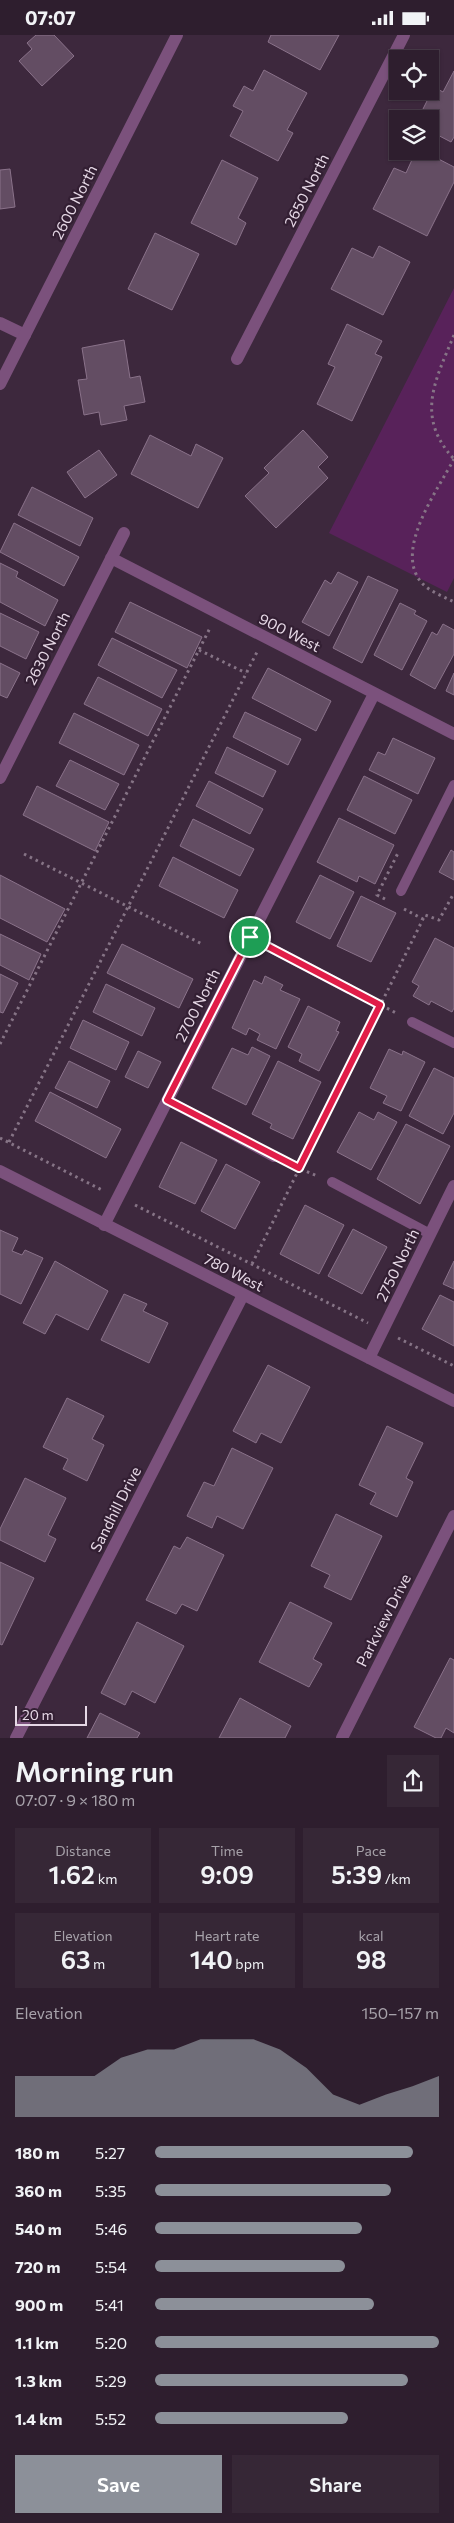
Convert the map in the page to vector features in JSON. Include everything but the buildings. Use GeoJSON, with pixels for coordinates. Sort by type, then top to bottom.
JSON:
{"type":"FeatureCollection","features":[{"type":"Feature","properties":{"kind":"street","name":"2600 North"},"geometry":{"type":"LineString","coordinates":[[0,384],[177,35]]}},
{"type":"Feature","properties":{"kind":"street","name":"2650 North"},"geometry":{"type":"LineString","coordinates":[[237,359],[404,35]]}},
{"type":"Feature","properties":{"kind":"street"},"geometry":{"type":"LineString","coordinates":[[0,323],[25,335]]}},
{"type":"Feature","properties":{"kind":"street","name":"2630 North"},"geometry":{"type":"LineString","coordinates":[[0,778],[124,533]]}},
{"type":"Feature","properties":{"kind":"street","name":"900 West"},"geometry":{"type":"LineString","coordinates":[[111,558],[454,734]]}},
{"type":"Feature","properties":{"kind":"street","name":"2700 North"},"geometry":{"type":"LineString","coordinates":[[104,1225],[374,694]]}},
{"type":"Feature","properties":{"kind":"street","name":"780 West"},"geometry":{"type":"LineString","coordinates":[[0,1171],[454,1401]]}},
{"type":"Feature","properties":{"kind":"street","name":"2750 North"},"geometry":{"type":"LineString","coordinates":[[369,1358],[454,1186]]}},
{"type":"Feature","properties":{"kind":"street","name":"Sandhill Drive"},"geometry":{"type":"LineString","coordinates":[[16,1738],[243,1295]]}},
{"type":"Feature","properties":{"kind":"street","name":"Parkview Drive"},"geometry":{"type":"LineString","coordinates":[[342,1738],[454,1516]]}},
{"type":"Feature","properties":{"kind":"lane"},"geometry":{"type":"LineString","coordinates":[[400,891],[454,785]]}},
{"type":"Feature","properties":{"kind":"lane"},"geometry":{"type":"LineString","coordinates":[[250,937],[349,989]]}},
{"type":"Feature","properties":{"kind":"lane"},"geometry":{"type":"LineString","coordinates":[[412,1021],[454,1043]]}},
{"type":"Feature","properties":{"kind":"lane"},"geometry":{"type":"LineString","coordinates":[[167,1100],[274,1157]]}},
{"type":"Feature","properties":{"kind":"lane"},"geometry":{"type":"LineString","coordinates":[[332,1183],[430,1234]]}},
{"type":"Feature","properties":{"kind":"path"},"geometry":{"type":"LineString","coordinates":[[454,335],[442,363],[430,406],[435,433],[443,447],[454,459],[419,526],[411,555],[417,576],[429,589],[454,602]]}},
{"type":"Feature","properties":{"kind":"path"},"geometry":{"type":"LineString","coordinates":[[0,1044],[210,628]]}},
{"type":"Feature","properties":{"kind":"path"},"geometry":{"type":"LineString","coordinates":[[199,650],[246,673]]}},
{"type":"Feature","properties":{"kind":"path"},"geometry":{"type":"LineString","coordinates":[[9,1143],[257,651]]}},
{"type":"Feature","properties":{"kind":"path"},"geometry":{"type":"LineString","coordinates":[[24,854],[202,944]]}},
{"type":"Feature","properties":{"kind":"path"},"geometry":{"type":"LineString","coordinates":[[252,1264],[425,915],[439,921],[454,893]]}},
{"type":"Feature","properties":{"kind":"path"},"geometry":{"type":"LineString","coordinates":[[349,989],[412,1021]]}},
{"type":"Feature","properties":{"kind":"path"},"geometry":{"type":"LineString","coordinates":[[0,1138],[94,1186]]}},
{"type":"Feature","properties":{"kind":"path"},"geometry":{"type":"LineString","coordinates":[[274,1157],[332,1183]]}},
{"type":"Feature","properties":{"kind":"path"},"geometry":{"type":"LineString","coordinates":[[142,1208],[358,1319]]}},
{"type":"Feature","properties":{"kind":"path"},"geometry":{"type":"LineString","coordinates":[[405,1342],[454,1367]]}},
{"type":"Feature","properties":{"kind":"shaded area"},"geometry":{"type":"Polygon","coordinates":[[[454,288],[454,578],[447,592],[329,533],[454,288]]]}},
{"type":"Feature","properties":{"kind":"route"},"geometry":{"type":"LineString","coordinates":[[250,937],[380,1005],[299,1168],[274,1157],[167,1100],[250,937]]}}]}
